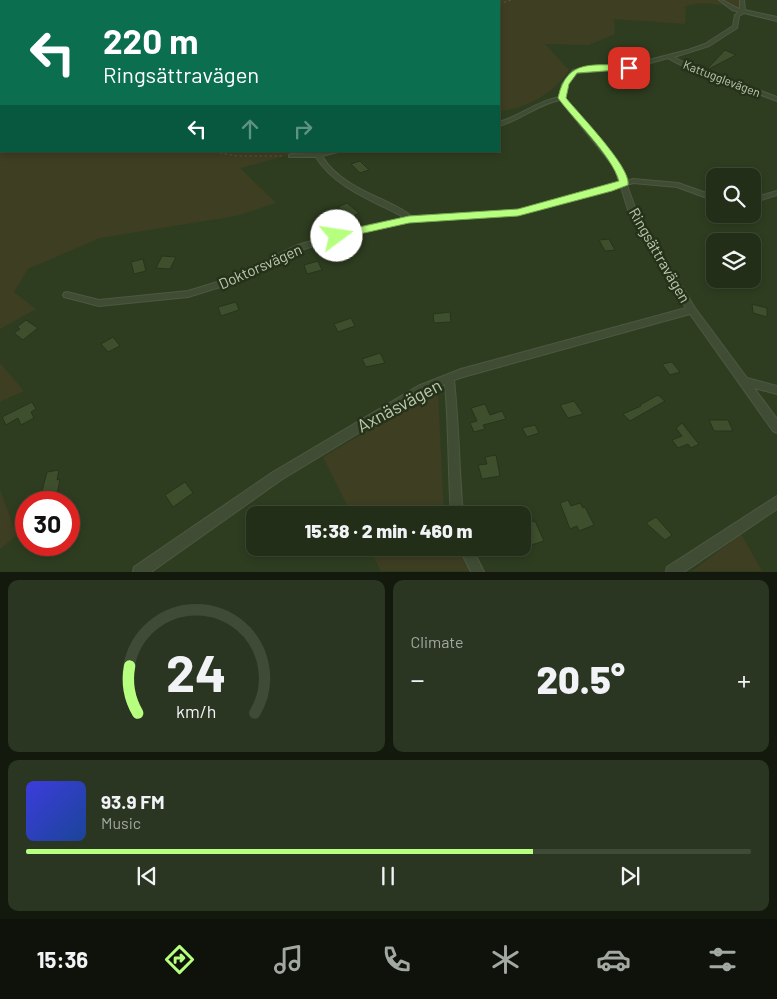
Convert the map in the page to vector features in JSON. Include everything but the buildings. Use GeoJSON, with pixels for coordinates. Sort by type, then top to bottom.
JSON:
{"type":"FeatureCollection","features":[{"type":"Feature","properties":{"kind":"street"},"geometry":{"type":"LineString","coordinates":[[721,0],[743,11],[777,20]]}},
{"type":"Feature","properties":{"kind":"street"},"geometry":{"type":"LineString","coordinates":[[742,0],[743,11]]}},
{"type":"Feature","properties":{"kind":"street"},"geometry":{"type":"LineString","coordinates":[[500,124],[518,118],[547,100],[562,98],[565,84],[575,71],[629,68],[707,45],[733,28],[737,23],[737,14],[743,11]]}},
{"type":"Feature","properties":{"kind":"street","name":"Kattugglevägen"},"geometry":{"type":"LineString","coordinates":[[668,56],[681,63],[777,99]]}},
{"type":"Feature","properties":{"kind":"street","name":"Ringsättravägen"},"geometry":{"type":"LineString","coordinates":[[562,98],[622,173],[633,213],[692,310],[742,382],[777,428]]}},
{"type":"Feature","properties":{"kind":"street"},"geometry":{"type":"LineString","coordinates":[[291,156],[318,155],[334,152]]}},
{"type":"Feature","properties":{"kind":"street"},"geometry":{"type":"LineString","coordinates":[[318,155],[328,168],[348,184],[403,213],[409,219]]}},
{"type":"Feature","properties":{"kind":"street","name":"Doktorsvägen"},"geometry":{"type":"LineString","coordinates":[[67,295],[99,303],[188,294],[227,282],[318,240],[409,219],[509,214],[608,189],[634,180],[678,185],[706,195]]}},
{"type":"Feature","properties":{"kind":"street"},"geometry":{"type":"LineString","coordinates":[[761,198],[777,193]]}},
{"type":"Feature","properties":{"kind":"street","name":"Axnäsvägen"},"geometry":{"type":"LineString","coordinates":[[139,572],[277,476],[407,396],[449,378],[692,310]]}},
{"type":"Feature","properties":{"kind":"street"},"geometry":{"type":"LineString","coordinates":[[449,378],[454,418],[454,480],[456,506]]}},
{"type":"Feature","properties":{"kind":"street"},"geometry":{"type":"LineString","coordinates":[[742,382],[777,390]]}},
{"type":"Feature","properties":{"kind":"street"},"geometry":{"type":"LineString","coordinates":[[672,572],[777,502]]}},
{"type":"Feature","properties":{"kind":"street"},"geometry":{"type":"LineString","coordinates":[[469,556],[478,572]]}},
{"type":"Feature","properties":{"kind":"path"},"geometry":{"type":"LineString","coordinates":[[212,152],[220,155],[245,157],[291,156]]}},
{"type":"Feature","properties":{"kind":"green space"},"geometry":{"type":"Polygon","coordinates":[[[500,0],[739,0],[741,6],[739,8],[710,4],[696,4],[684,7],[686,10],[685,24],[614,19],[615,34],[589,45],[545,44],[569,70],[556,86],[547,93],[529,103],[500,111],[500,0]]]}},
{"type":"Feature","properties":{"kind":"green space"},"geometry":{"type":"Polygon","coordinates":[[[0,152],[301,152],[240,168],[276,203],[236,216],[100,238],[28,269],[14,292],[36,309],[0,329],[0,152]]]}},
{"type":"Feature","properties":{"kind":"green space"},"geometry":{"type":"Polygon","coordinates":[[[0,363],[24,391],[0,402],[0,363]]]}},
{"type":"Feature","properties":{"kind":"green space"},"geometry":{"type":"Polygon","coordinates":[[[438,390],[444,506],[348,506],[323,457],[438,390]]]}},
{"type":"Feature","properties":{"kind":"green space"},"geometry":{"type":"Polygon","coordinates":[[[0,490],[15,530],[15,537],[0,549],[0,490]]]}},
{"type":"Feature","properties":{"kind":"green space"},"geometry":{"type":"Polygon","coordinates":[[[741,534],[762,571],[692,571],[741,534]]]}},
{"type":"Feature","properties":{"kind":"green space"},"geometry":{"type":"Polygon","coordinates":[[[373,556],[462,556],[469,571],[381,571],[373,556]]]}},
{"type":"Feature","properties":{"kind":"route"},"geometry":{"type":"LineString","coordinates":[[337,236],[409,219],[518,213],[608,189],[624,182],[622,173],[612,159],[562,98],[562,90],[575,71],[629,68]]}}]}
